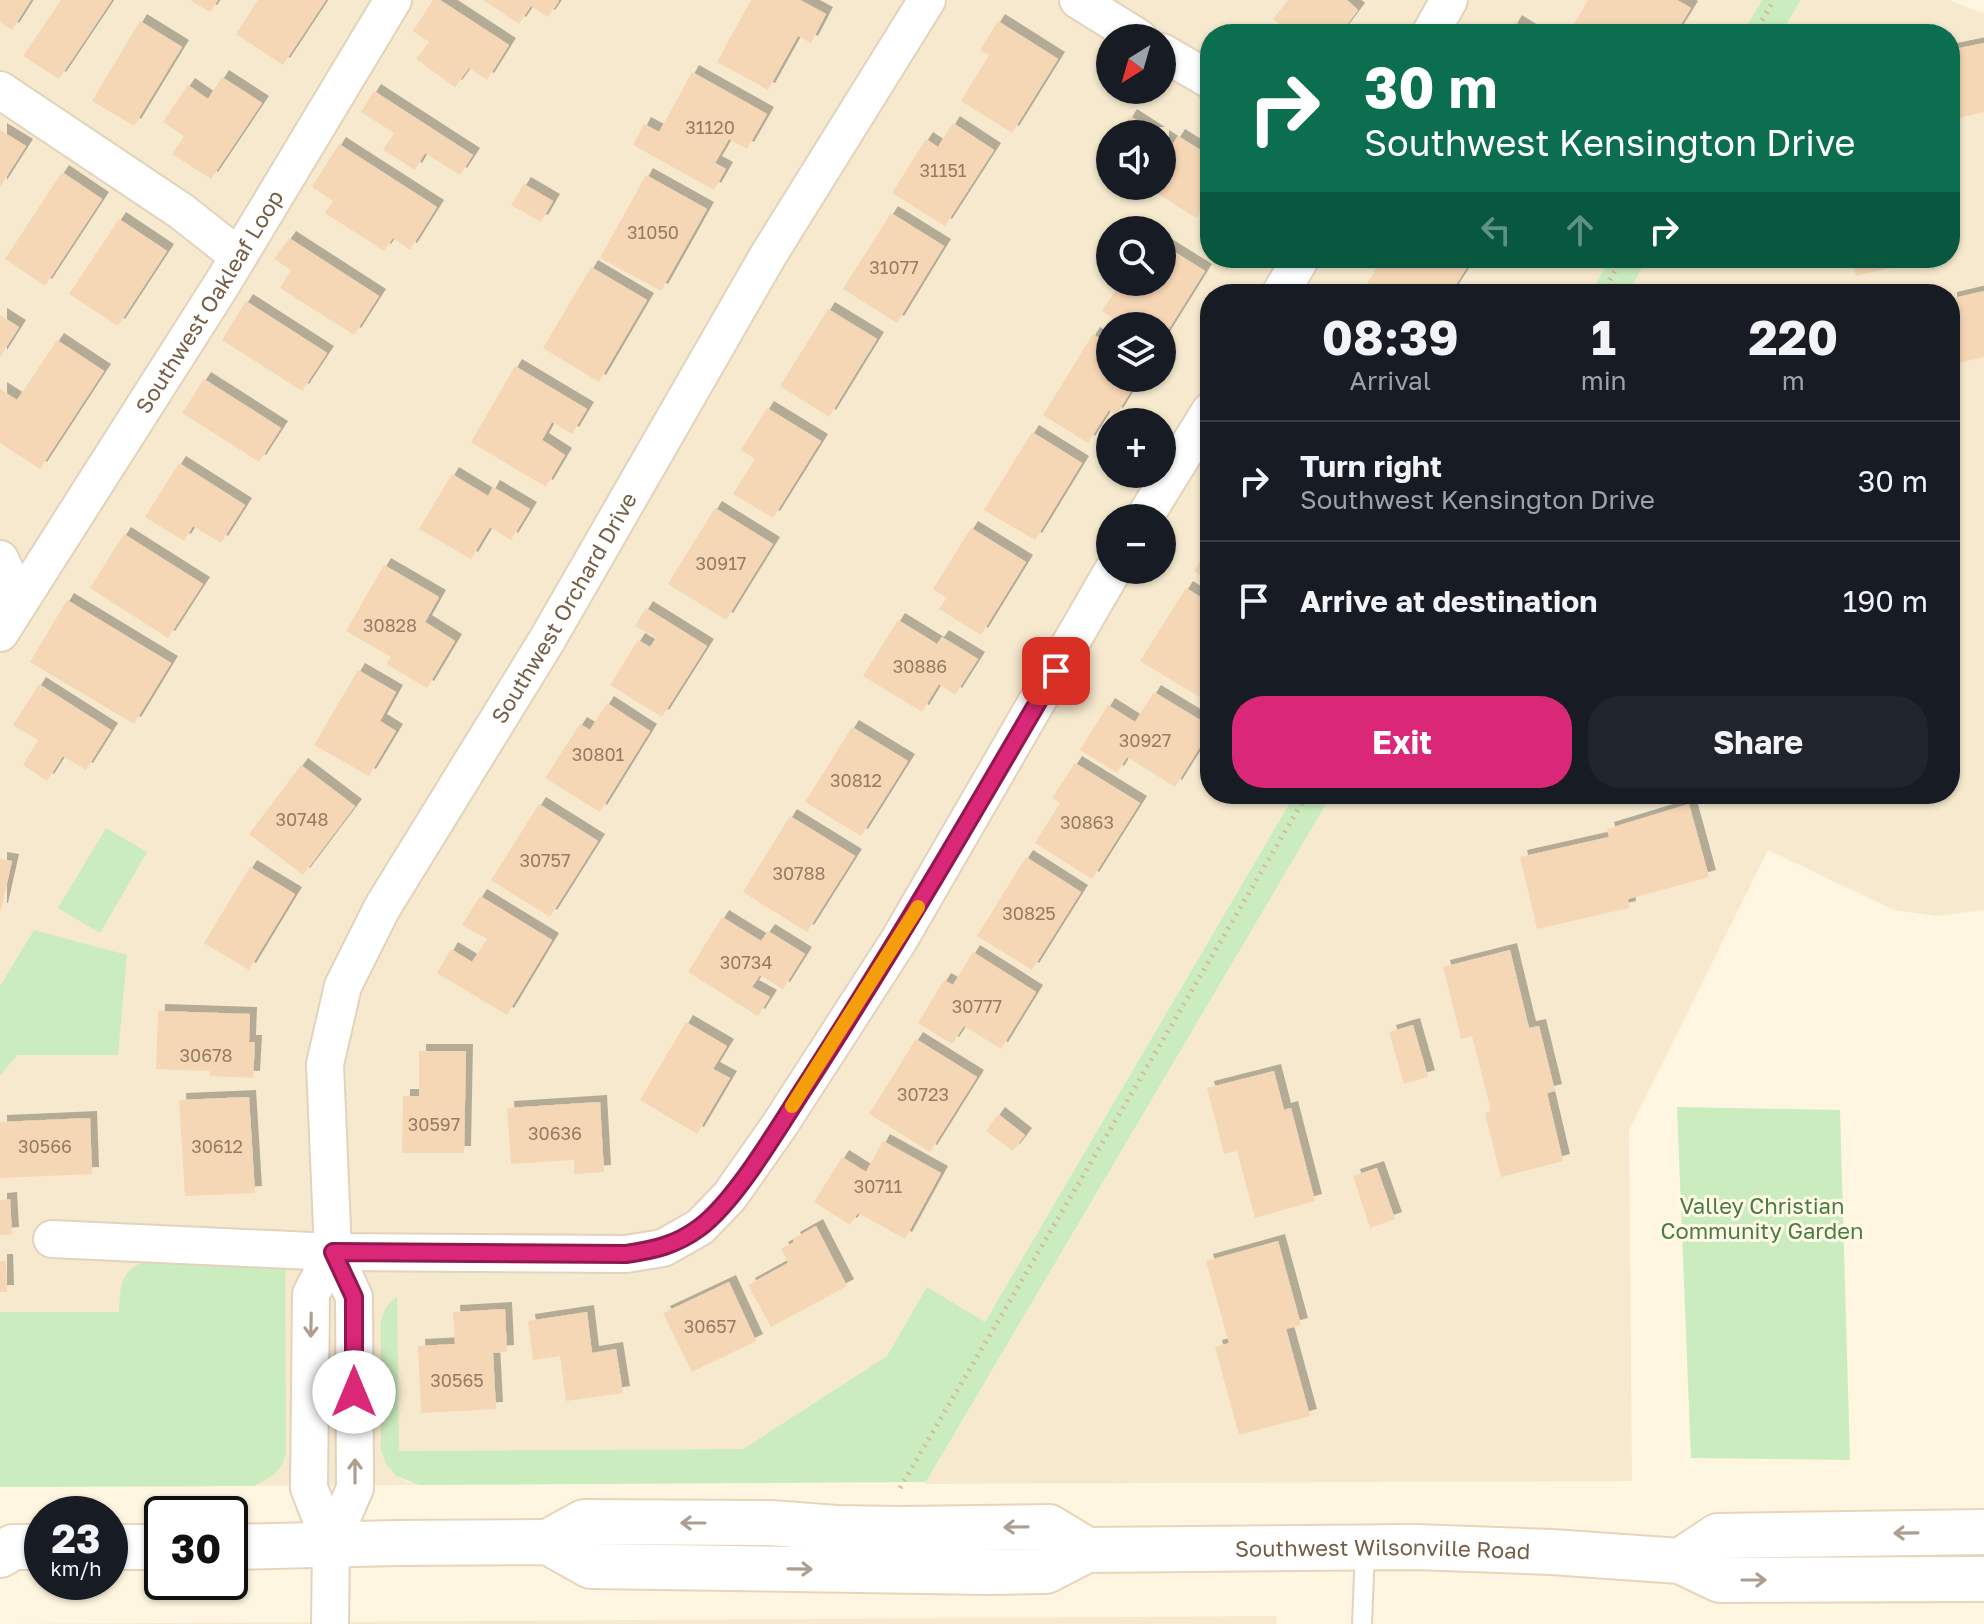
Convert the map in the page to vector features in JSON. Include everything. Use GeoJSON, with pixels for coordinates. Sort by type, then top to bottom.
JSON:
{"type":"FeatureCollection","features":[{"type":"Feature","properties":{"kind":"main road","name":"Southwest Wilsonville Road"},"geometry":{"type":"LineString","coordinates":[[248,1546],[548,1542],[584,1522],[771,1523],[902,1529],[1049,1527],[1087,1550],[1415,1547],[1537,1551],[1680,1561],[1720,1580],[1984,1579]]}},
{"type":"Feature","properties":{"kind":"main road"},"geometry":{"type":"LineString","coordinates":[[1680,1561],[1718,1536],[1984,1532]]}},
{"type":"Feature","properties":{"kind":"street","name":"Southwest Oakleaf Loop"},"geometry":{"type":"LineString","coordinates":[[0,633],[238,256],[393,0]]}},
{"type":"Feature","properties":{"kind":"street","name":"Southwest Orchard Drive"},"geometry":{"type":"LineString","coordinates":[[333,1252],[325,1064],[343,986],[382,908],[547,640],[769,254],[927,0]]}},
{"type":"Feature","properties":{"kind":"street"},"geometry":{"type":"LineString","coordinates":[[1078,0],[1117,24]]}},
{"type":"Feature","properties":{"kind":"street"},"geometry":{"type":"LineString","coordinates":[[1436,24],[1449,0]]}},
{"type":"Feature","properties":{"kind":"street"},"geometry":{"type":"LineString","coordinates":[[1176,60],[1200,74]]}},
{"type":"Feature","properties":{"kind":"street"},"geometry":{"type":"LineString","coordinates":[[0,90],[181,211],[238,256]]}},
{"type":"Feature","properties":{"kind":"street"},"geometry":{"type":"LineString","coordinates":[[1153,504],[1200,427]]}},
{"type":"Feature","properties":{"kind":"street"},"geometry":{"type":"LineString","coordinates":[[0,559],[19,601]]}},
{"type":"Feature","properties":{"kind":"street"},"geometry":{"type":"LineString","coordinates":[[52,1239],[333,1252],[626,1254],[663,1248],[700,1227],[729,1197],[779,1126],[899,940],[1105,584]]}},
{"type":"Feature","properties":{"kind":"street"},"geometry":{"type":"LineString","coordinates":[[330,1624],[331,1544],[309,1488],[309,1473],[311,1294],[333,1252]]}},
{"type":"Feature","properties":{"kind":"lane"},"geometry":{"type":"LineString","coordinates":[[1362,1624],[1365,1549]]}},
{"type":"Feature","properties":{"kind":"path"},"geometry":{"type":"LineString","coordinates":[[1760,24],[1774,0]]}},
{"type":"Feature","properties":{"kind":"path"},"geometry":{"type":"LineString","coordinates":[[897,1492],[1301,804]]}},
{"type":"Feature","properties":{"kind":"shaded area"},"geometry":{"type":"Polygon","coordinates":[[[0,0],[1762,0],[1748,24],[1200,24],[1200,268],[1605,268],[1595,284],[1200,284],[1200,804],[1289,804],[985,1322],[927,1288],[887,1356],[743,1449],[398,1451],[397,1297],[386,1307],[381,1327],[390,1470],[402,1480],[419,1485],[254,1486],[119,1296],[120,1312],[0,1312],[0,1076],[17,1055],[118,1055],[34,930],[0,986],[0,0]]]}},
{"type":"Feature","properties":{"kind":"shaded area"},"geometry":{"type":"Polygon","coordinates":[[[1801,0],[1950,0],[1984,14],[1984,910],[1936,916],[1894,910],[1768,850],[1629,1130],[1632,1481],[925,1484],[1326,804],[1960,804],[1960,284],[1633,284],[1642,268],[1960,268],[1960,24],[1787,24],[1801,0]]]}},
{"type":"Feature","properties":{"kind":"shaded area"},"geometry":{"type":"Polygon","coordinates":[[[1277,1616],[1276,1624],[0,1624],[1277,1616]]]}},
{"type":"Feature","properties":{"kind":"green space"},"geometry":{"type":"Polygon","coordinates":[[[1762,0],[1801,0],[1787,24],[1748,24],[1762,0]]]}},
{"type":"Feature","properties":{"kind":"green space"},"geometry":{"type":"Polygon","coordinates":[[[1605,268],[1642,268],[1633,284],[1595,284],[1605,268]]]}},
{"type":"Feature","properties":{"kind":"green space"},"geometry":{"type":"Polygon","coordinates":[[[1289,804],[1326,804],[926,1482],[419,1485],[396,1476],[386,1464],[381,1450],[381,1320],[386,1307],[397,1296],[399,1451],[743,1449],[887,1356],[927,1287],[985,1322],[1289,804]]]}},
{"type":"Feature","properties":{"kind":"green space"},"geometry":{"type":"Polygon","coordinates":[[[106,828],[147,852],[100,933],[58,908],[106,828]]]}},
{"type":"Feature","properties":{"kind":"green space"},"geometry":{"type":"Polygon","coordinates":[[[34,930],[127,955],[118,1055],[17,1055],[0,1076],[0,986],[34,930]]]}},
{"type":"Feature","properties":{"kind":"green space","name":"Valley Christian Community Garden"},"geometry":{"type":"Polygon","coordinates":[[[1677,1107],[1840,1110],[1850,1460],[1691,1458],[1677,1107]]]}},
{"type":"Feature","properties":{"kind":"green space"},"geometry":{"type":"Polygon","coordinates":[[[285,1259],[286,1451],[282,1464],[271,1477],[254,1486],[0,1487],[0,1312],[119,1312],[123,1280],[131,1269],[147,1260],[285,1259]]]}},
{"type":"Feature","properties":{"kind":"building"},"geometry":{"type":"Polygon","coordinates":[[[0,0],[31,0],[12,30],[0,22],[0,0]]]}},
{"type":"Feature","properties":{"kind":"building"},"geometry":{"type":"Polygon","coordinates":[[[61,0],[112,0],[59,79],[23,56],[61,0]]]}},
{"type":"Feature","properties":{"kind":"building"},"geometry":{"type":"Polygon","coordinates":[[[190,0],[218,0],[210,12],[190,0]]]}},
{"type":"Feature","properties":{"kind":"building"},"geometry":{"type":"Polygon","coordinates":[[[258,0],[326,0],[283,65],[236,34],[258,0]]]}},
{"type":"Feature","properties":{"kind":"building"},"geometry":{"type":"Polygon","coordinates":[[[433,0],[440,0],[509,45],[487,80],[469,68],[455,87],[416,59],[429,42],[413,31],[433,0]]]}},
{"type":"Feature","properties":{"kind":"building"},"geometry":{"type":"Polygon","coordinates":[[[483,0],[559,1],[548,17],[531,6],[519,24],[483,0]]]}},
{"type":"Feature","properties":{"kind":"building"},"geometry":{"type":"Polygon","coordinates":[[[751,0],[800,0],[826,14],[811,43],[798,36],[768,90],[717,62],[751,0]]]}},
{"type":"Feature","properties":{"kind":"building"},"geometry":{"type":"Polygon","coordinates":[[[1288,0],[1347,0],[1358,10],[1348,24],[1280,24],[1273,19],[1288,0]]]}},
{"type":"Feature","properties":{"kind":"building"},"geometry":{"type":"Polygon","coordinates":[[[1588,0],[1677,0],[1691,8],[1681,24],[1574,24],[1588,0]]]}},
{"type":"Feature","properties":{"kind":"building"},"geometry":{"type":"Polygon","coordinates":[[[140,21],[182,47],[134,126],[92,101],[140,21]]]}},
{"type":"Feature","properties":{"kind":"building"},"geometry":{"type":"Polygon","coordinates":[[[998,21],[1058,59],[1012,133],[961,101],[989,55],[980,50],[998,21]]]}},
{"type":"Feature","properties":{"kind":"building"},"geometry":{"type":"Polygon","coordinates":[[[1984,43],[1984,112],[1960,118],[1960,48],[1984,43]]]}},
{"type":"Feature","properties":{"kind":"building"},"geometry":{"type":"Polygon","coordinates":[[[692,72],[767,114],[747,149],[729,139],[715,163],[726,169],[714,190],[633,145],[644,124],[659,132],[692,72]]]}},
{"type":"Feature","properties":{"kind":"building"},"geometry":{"type":"Polygon","coordinates":[[[222,77],[262,103],[211,179],[172,154],[184,136],[163,122],[188,85],[208,99],[222,77]]]}},
{"type":"Feature","properties":{"kind":"building"},"geometry":{"type":"Polygon","coordinates":[[[374,91],[473,155],[460,175],[425,153],[415,170],[383,150],[394,133],[361,112],[374,91]]]}},
{"type":"Feature","properties":{"kind":"building"},"geometry":{"type":"Polygon","coordinates":[[[953,123],[994,150],[945,226],[892,193],[926,139],[938,147],[953,123]]]}},
{"type":"Feature","properties":{"kind":"building"},"geometry":{"type":"Polygon","coordinates":[[[0,130],[26,146],[0,187],[0,130]]]}},
{"type":"Feature","properties":{"kind":"building"},"geometry":{"type":"Polygon","coordinates":[[[1178,136],[1200,150],[1200,211],[1196,218],[1168,200],[1176,200],[1178,136]]]}},
{"type":"Feature","properties":{"kind":"building"},"geometry":{"type":"Polygon","coordinates":[[[339,144],[437,207],[410,250],[393,238],[384,251],[325,213],[333,201],[312,187],[339,144]]]}},
{"type":"Feature","properties":{"kind":"building"},"geometry":{"type":"Polygon","coordinates":[[[62,172],[102,199],[45,286],[5,259],[62,172]]]}},
{"type":"Feature","properties":{"kind":"building"},"geometry":{"type":"Polygon","coordinates":[[[646,175],[707,209],[661,291],[600,258],[646,175]]]}},
{"type":"Feature","properties":{"kind":"building"},"geometry":{"type":"Polygon","coordinates":[[[524,184],[553,201],[541,222],[511,205],[524,184]]]}},
{"type":"Feature","properties":{"kind":"building"},"geometry":{"type":"Polygon","coordinates":[[[891,213],[944,246],[897,323],[843,289],[891,213]]]}},
{"type":"Feature","properties":{"kind":"building"},"geometry":{"type":"Polygon","coordinates":[[[119,219],[167,251],[118,326],[69,294],[119,219]]]}},
{"type":"Feature","properties":{"kind":"building"},"geometry":{"type":"Polygon","coordinates":[[[289,238],[379,296],[354,335],[280,288],[291,270],[274,259],[289,238]]]}},
{"type":"Feature","properties":{"kind":"building"},"geometry":{"type":"Polygon","coordinates":[[[1176,253],[1205,271],[1176,318],[1176,312],[1102,311],[1112,296],[1176,296],[1176,253]]]}},
{"type":"Feature","properties":{"kind":"building"},"geometry":{"type":"Polygon","coordinates":[[[591,267],[647,300],[599,382],[543,348],[591,267]]]}},
{"type":"Feature","properties":{"kind":"building"},"geometry":{"type":"Polygon","coordinates":[[[1377,268],[1467,268],[1456,284],[1367,284],[1377,268]]]}},
{"type":"Feature","properties":{"kind":"building"},"geometry":{"type":"Polygon","coordinates":[[[1854,268],[1890,268],[1856,276],[1854,268]]]}},
{"type":"Feature","properties":{"kind":"building"},"geometry":{"type":"Polygon","coordinates":[[[1984,291],[1984,357],[1960,363],[1960,297],[1984,291]]]}},
{"type":"Feature","properties":{"kind":"building"},"geometry":{"type":"Polygon","coordinates":[[[246,301],[327,353],[302,391],[222,340],[246,301]]]}},
{"type":"Feature","properties":{"kind":"building"},"geometry":{"type":"Polygon","coordinates":[[[828,309],[877,339],[829,417],[780,386],[828,309]]]}},
{"type":"Feature","properties":{"kind":"building"},"geometry":{"type":"Polygon","coordinates":[[[0,315],[19,327],[0,357],[0,315]]]}},
{"type":"Feature","properties":{"kind":"building"},"geometry":{"type":"Polygon","coordinates":[[[1093,334],[1096,336],[1096,392],[1130,392],[1120,408],[1096,408],[1096,430],[1088,443],[1043,415],[1093,334]]]}},
{"type":"Feature","properties":{"kind":"building"},"geometry":{"type":"Polygon","coordinates":[[[57,340],[104,371],[40,469],[0,443],[0,389],[17,400],[57,340]]]}},
{"type":"Feature","properties":{"kind":"building"},"geometry":{"type":"Polygon","coordinates":[[[515,366],[587,409],[572,434],[552,422],[542,440],[565,455],[546,487],[471,442],[515,366]]]}},
{"type":"Feature","properties":{"kind":"building"},"geometry":{"type":"Polygon","coordinates":[[[204,379],[281,428],[259,462],[182,413],[204,379]]]}},
{"type":"Feature","properties":{"kind":"building"},"geometry":{"type":"Polygon","coordinates":[[[767,408],[821,441],[773,518],[733,494],[755,459],[741,450],[767,408]]]}},
{"type":"Feature","properties":{"kind":"building"},"geometry":{"type":"Polygon","coordinates":[[[1032,432],[1082,463],[1035,540],[984,510],[1032,432]]]}},
{"type":"Feature","properties":{"kind":"building"},"geometry":{"type":"Polygon","coordinates":[[[179,463],[245,505],[221,543],[193,526],[184,541],[145,517],[179,463]]]}},
{"type":"Feature","properties":{"kind":"building"},"geometry":{"type":"Polygon","coordinates":[[[452,474],[488,496],[493,487],[530,509],[511,540],[490,527],[471,559],[419,529],[452,474]]]}},
{"type":"Feature","properties":{"kind":"building"},"geometry":{"type":"Polygon","coordinates":[[[715,508],[773,544],[726,620],[668,584],[715,508]]]}},
{"type":"Feature","properties":{"kind":"building"},"geometry":{"type":"Polygon","coordinates":[[[971,528],[1026,562],[981,635],[939,609],[947,598],[933,589],[971,528]]]}},
{"type":"Feature","properties":{"kind":"building"},"geometry":{"type":"Polygon","coordinates":[[[124,534],[203,584],[168,638],[90,588],[124,534]]]}},
{"type":"Feature","properties":{"kind":"building"},"geometry":{"type":"Polygon","coordinates":[[[384,565],[439,597],[425,622],[455,641],[427,688],[386,664],[391,657],[346,631],[384,565]]]}},
{"type":"Feature","properties":{"kind":"building"},"geometry":{"type":"Polygon","coordinates":[[[1186,588],[1200,597],[1200,697],[1140,661],[1186,588]]]}},
{"type":"Feature","properties":{"kind":"building"},"geometry":{"type":"Polygon","coordinates":[[[67,600],[171,663],[134,724],[30,662],[67,600]]]}},
{"type":"Feature","properties":{"kind":"building"},"geometry":{"type":"Polygon","coordinates":[[[646,608],[707,646],[662,717],[610,685],[638,640],[650,647],[656,638],[635,626],[646,608]]]}},
{"type":"Feature","properties":{"kind":"building"},"geometry":{"type":"Polygon","coordinates":[[[898,620],[937,644],[942,637],[978,659],[955,695],[939,684],[922,712],[863,676],[898,620]]]}},
{"type":"Feature","properties":{"kind":"building"},"geometry":{"type":"Polygon","coordinates":[[[358,670],[396,692],[380,721],[396,731],[369,776],[314,745],[358,670]]]}},
{"type":"Feature","properties":{"kind":"building"},"geometry":{"type":"Polygon","coordinates":[[[39,684],[111,730],[86,770],[63,756],[47,781],[23,765],[38,740],[13,725],[39,684]]]}},
{"type":"Feature","properties":{"kind":"building"},"geometry":{"type":"Polygon","coordinates":[[[1154,692],[1200,720],[1200,747],[1175,787],[1127,757],[1117,773],[1080,750],[1108,705],[1135,722],[1154,692]]]}},
{"type":"Feature","properties":{"kind":"building"},"geometry":{"type":"Polygon","coordinates":[[[607,703],[650,731],[600,812],[545,778],[580,724],[590,730],[607,703]]]}},
{"type":"Feature","properties":{"kind":"building"},"geometry":{"type":"Polygon","coordinates":[[[852,727],[908,761],[861,836],[805,802],[852,727]]]}},
{"type":"Feature","properties":{"kind":"building"},"geometry":{"type":"Polygon","coordinates":[[[1075,763],[1140,803],[1092,879],[1035,843],[1060,803],[1052,798],[1075,763]]]}},
{"type":"Feature","properties":{"kind":"building"},"geometry":{"type":"Polygon","coordinates":[[[301,765],[355,806],[303,875],[249,834],[301,765]]]}},
{"type":"Feature","properties":{"kind":"building"},"geometry":{"type":"Polygon","coordinates":[[[539,804],[598,841],[550,917],[491,880],[539,804]]]}},
{"type":"Feature","properties":{"kind":"building"},"geometry":{"type":"Polygon","coordinates":[[[1689,804],[1709,877],[1628,899],[1629,908],[1537,929],[1520,857],[1609,837],[1607,829],[1689,804]]]}},
{"type":"Feature","properties":{"kind":"building"},"geometry":{"type":"Polygon","coordinates":[[[790,816],[855,856],[807,932],[743,892],[790,816]]]}},
{"type":"Feature","properties":{"kind":"building"},"geometry":{"type":"Polygon","coordinates":[[[1026,857],[1081,892],[1032,970],[977,936],[1026,857]]]}},
{"type":"Feature","properties":{"kind":"building"},"geometry":{"type":"Polygon","coordinates":[[[0,859],[12,861],[1,910],[0,910],[0,859]]]}},
{"type":"Feature","properties":{"kind":"building"},"geometry":{"type":"Polygon","coordinates":[[[250,867],[295,894],[249,970],[204,943],[250,867]]]}},
{"type":"Feature","properties":{"kind":"building"},"geometry":{"type":"Polygon","coordinates":[[[480,896],[552,940],[507,1015],[437,973],[451,949],[472,962],[487,939],[462,925],[480,896]]]}},
{"type":"Feature","properties":{"kind":"building"},"geometry":{"type":"Polygon","coordinates":[[[722,917],[761,941],[768,931],[805,954],[783,989],[760,975],[752,987],[770,997],[758,1016],[688,972],[722,917]]]}},
{"type":"Feature","properties":{"kind":"building"},"geometry":{"type":"Polygon","coordinates":[[[1510,950],[1529,1028],[1539,1026],[1555,1091],[1547,1093],[1563,1161],[1501,1177],[1485,1113],[1491,1111],[1472,1036],[1461,1039],[1443,967],[1510,950]]]}},
{"type":"Feature","properties":{"kind":"building"},"geometry":{"type":"Polygon","coordinates":[[[973,952],[1036,992],[1001,1049],[964,1026],[952,1044],[918,1023],[944,980],[953,985],[973,952]]]}},
{"type":"Feature","properties":{"kind":"building"},"geometry":{"type":"Polygon","coordinates":[[[158,1011],[250,1014],[249,1042],[255,1042],[253,1078],[210,1076],[210,1071],[156,1069],[158,1011]]]}},
{"type":"Feature","properties":{"kind":"building"},"geometry":{"type":"Polygon","coordinates":[[[686,1022],[727,1046],[713,1069],[730,1078],[697,1134],[640,1100],[686,1022]]]}},
{"type":"Feature","properties":{"kind":"building"},"geometry":{"type":"Polygon","coordinates":[[[1413,1025],[1428,1077],[1404,1084],[1389,1032],[1413,1025]]]}},
{"type":"Feature","properties":{"kind":"building"},"geometry":{"type":"Polygon","coordinates":[[[916,1039],[977,1077],[930,1152],[869,1114],[916,1039]]]}},
{"type":"Feature","properties":{"kind":"building"},"geometry":{"type":"Polygon","coordinates":[[[419,1051],[466,1051],[464,1153],[402,1153],[403,1096],[419,1096],[419,1051]]]}},
{"type":"Feature","properties":{"kind":"building"},"geometry":{"type":"Polygon","coordinates":[[[1274,1071],[1284,1110],[1291,1108],[1315,1201],[1255,1218],[1237,1151],[1224,1154],[1207,1088],[1274,1071]]]}},
{"type":"Feature","properties":{"kind":"building"},"geometry":{"type":"Polygon","coordinates":[[[249,1097],[255,1193],[185,1196],[179,1100],[249,1097]]]}},
{"type":"Feature","properties":{"kind":"building"},"geometry":{"type":"Polygon","coordinates":[[[600,1102],[604,1172],[574,1174],[574,1160],[511,1164],[507,1108],[600,1102]]]}},
{"type":"Feature","properties":{"kind":"building"},"geometry":{"type":"Polygon","coordinates":[[[998,1114],[1025,1135],[1013,1151],[986,1131],[998,1114]]]}},
{"type":"Feature","properties":{"kind":"building"},"geometry":{"type":"Polygon","coordinates":[[[90,1118],[92,1174],[0,1178],[0,1122],[90,1118]]]}},
{"type":"Feature","properties":{"kind":"building"},"geometry":{"type":"Polygon","coordinates":[[[883,1141],[941,1173],[905,1239],[858,1213],[850,1225],[814,1202],[842,1157],[866,1172],[883,1141]]]}},
{"type":"Feature","properties":{"kind":"building"},"geometry":{"type":"Polygon","coordinates":[[[1377,1168],[1395,1219],[1370,1228],[1353,1176],[1377,1168]]]}},
{"type":"Feature","properties":{"kind":"building"},"geometry":{"type":"Polygon","coordinates":[[[10,1199],[12,1234],[0,1235],[0,1200],[10,1199]]]}},
{"type":"Feature","properties":{"kind":"building"},"geometry":{"type":"Polygon","coordinates":[[[816,1226],[847,1286],[771,1327],[748,1285],[788,1263],[781,1249],[816,1226]]]}},
{"type":"Feature","properties":{"kind":"building"},"geometry":{"type":"Polygon","coordinates":[[[1278,1241],[1301,1325],[1286,1329],[1310,1416],[1239,1435],[1215,1347],[1229,1343],[1206,1261],[1278,1241]]]}},
{"type":"Feature","properties":{"kind":"building"},"geometry":{"type":"Polygon","coordinates":[[[0,1261],[6,1261],[7,1292],[0,1292],[0,1261]]]}},
{"type":"Feature","properties":{"kind":"building"},"geometry":{"type":"Polygon","coordinates":[[[729,1282],[756,1341],[692,1372],[663,1313],[729,1282]]]}},
{"type":"Feature","properties":{"kind":"building"},"geometry":{"type":"Polygon","coordinates":[[[505,1309],[507,1352],[493,1353],[496,1409],[421,1413],[418,1346],[455,1344],[453,1312],[505,1309]]]}},
{"type":"Feature","properties":{"kind":"building"},"geometry":{"type":"Polygon","coordinates":[[[587,1312],[592,1353],[616,1349],[623,1393],[566,1401],[560,1356],[533,1360],[528,1321],[587,1312]]]}},
{"type":"Feature","properties":{"kind":"slow traffic"},"geometry":{"type":"LineString","coordinates":[[792,1106],[918,907]]}},
{"type":"Feature","properties":{"kind":"route"},"geometry":{"type":"LineString","coordinates":[[354,1392],[354,1297],[333,1252],[626,1254],[663,1248],[700,1227],[715,1212],[779,1126],[899,940],[1056,671]]}}]}
